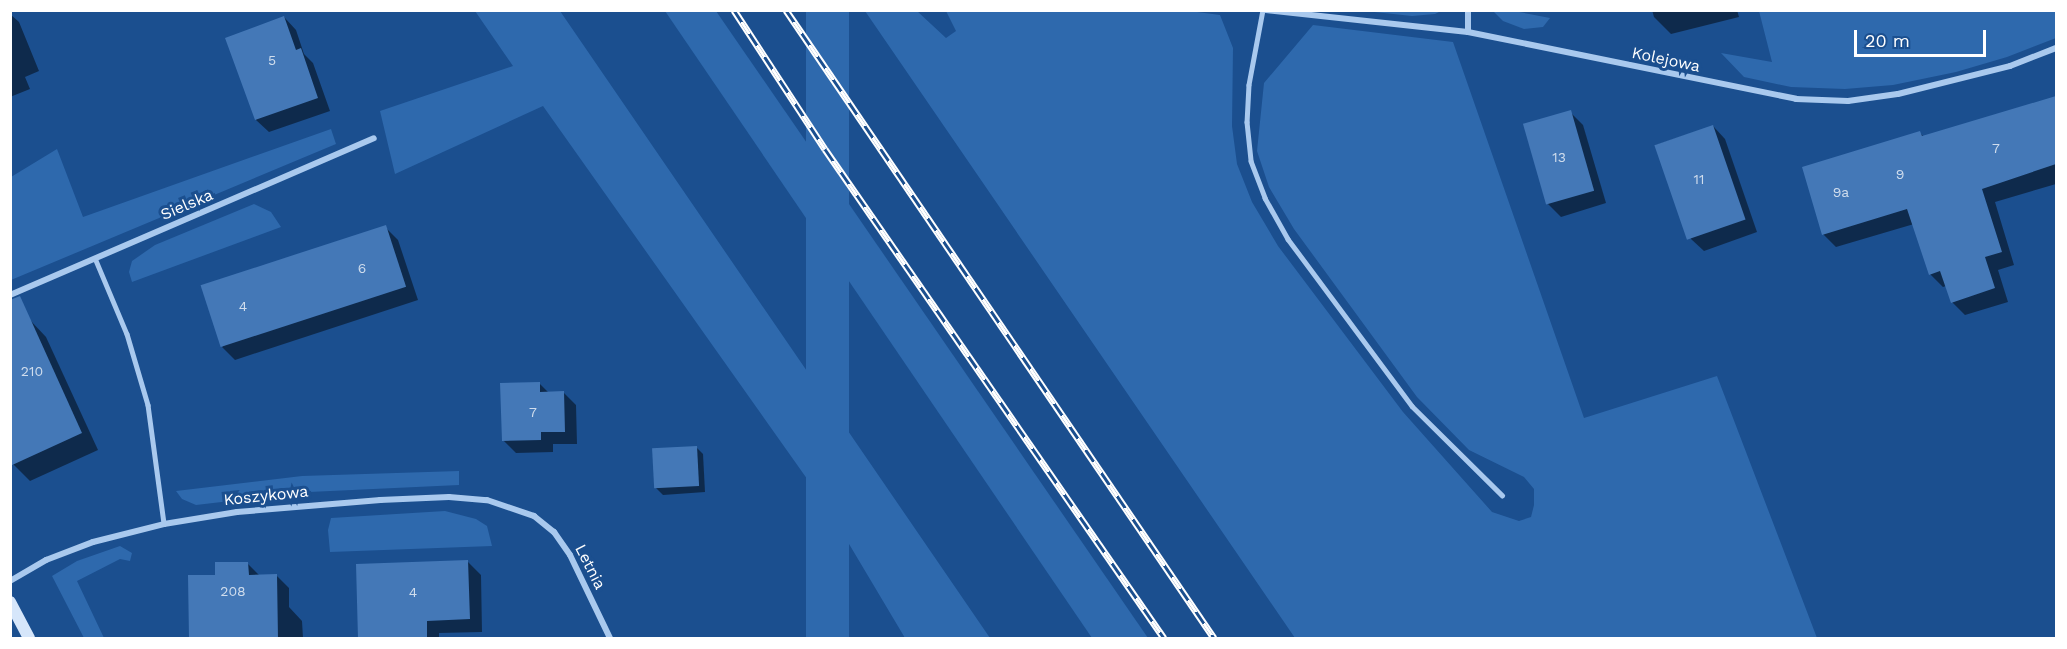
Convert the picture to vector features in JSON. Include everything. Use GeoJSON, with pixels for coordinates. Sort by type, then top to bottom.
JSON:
{"type":"FeatureCollection","features":[{"type":"Feature","properties":{"kind":"main road"},"geometry":{"type":"LineString","coordinates":[[10,602],[29,639]]}},
{"type":"Feature","properties":{"kind":"street","name":"Kolejowa"},"geometry":{"type":"LineString","coordinates":[[1264,10],[1468,32],[1796,99],[1848,101],[1898,94],[2010,66],[2056,48]]}},
{"type":"Feature","properties":{"kind":"street"},"geometry":{"type":"LineString","coordinates":[[1468,10],[1468,32]]}},
{"type":"Feature","properties":{"kind":"street","name":"Sielska"},"geometry":{"type":"LineString","coordinates":[[10,296],[374,138]]}},
{"type":"Feature","properties":{"kind":"street","name":"Koszykowa"},"geometry":{"type":"LineString","coordinates":[[10,581],[46,560],[93,542],[164,524],[305,505],[449,496],[487,500],[534,516]]}},
{"type":"Feature","properties":{"kind":"street","name":"Letnia"},"geometry":{"type":"LineString","coordinates":[[534,516],[554,532],[570,555],[610,639]]}},
{"type":"Feature","properties":{"kind":"lane"},"geometry":{"type":"LineString","coordinates":[[1264,10],[1250,85],[1247,122],[1251,161],[1264,198],[1288,239],[1412,406],[1502,495]]}},
{"type":"Feature","properties":{"kind":"lane"},"geometry":{"type":"LineString","coordinates":[[95,258],[127,334],[148,405],[164,524]]}},
{"type":"Feature","properties":{"kind":"shaded area"},"geometry":{"type":"Polygon","coordinates":[[[1182,10],[1220,15],[1233,48],[1232,126],[1237,164],[1252,202],[1278,246],[1403,412],[1492,512],[1519,521],[1531,517],[1534,489],[1524,477],[1469,450],[1417,397],[1294,229],[1269,187],[1257,151],[1264,83],[1313,25],[1453,42],[1584,418],[1717,376],[1817,638],[1295,638],[865,11],[917,11],[946,38],[956,31],[946,11],[1182,10]]]}},
{"type":"Feature","properties":{"kind":"shaded area"},"geometry":{"type":"Polygon","coordinates":[[[1441,10],[1435,14],[1412,16],[1365,11],[1441,10]]]}},
{"type":"Feature","properties":{"kind":"shaded area"},"geometry":{"type":"Polygon","coordinates":[[[475,11],[560,11],[990,638],[905,638],[827,507],[543,106],[395,174],[380,111],[513,66],[475,11]]]}},
{"type":"Feature","properties":{"kind":"shaded area"},"geometry":{"type":"Polygon","coordinates":[[[665,11],[716,11],[1148,638],[1092,638],[665,11]]]}},
{"type":"Feature","properties":{"kind":"shaded area"},"geometry":{"type":"Polygon","coordinates":[[[806,11],[849,11],[849,638],[806,638],[806,11]]]}},
{"type":"Feature","properties":{"kind":"shaded area"},"geometry":{"type":"Polygon","coordinates":[[[1493,11],[1514,11],[1550,18],[1543,27],[1524,29],[1503,21],[1493,11]]]}},
{"type":"Feature","properties":{"kind":"shaded area"},"geometry":{"type":"Polygon","coordinates":[[[1759,11],[2056,11],[2056,38],[2007,57],[1956,72],[1893,85],[1845,89],[1791,87],[1744,77],[1721,53],[1772,62],[1759,11]]]}},
{"type":"Feature","properties":{"kind":"shaded area"},"geometry":{"type":"Polygon","coordinates":[[[331,129],[336,144],[11,280],[11,177],[57,149],[83,217],[331,129]]]}},
{"type":"Feature","properties":{"kind":"shaded area"},"geometry":{"type":"Polygon","coordinates":[[[254,204],[271,212],[281,227],[132,282],[129,272],[132,261],[155,245],[254,204]]]}},
{"type":"Feature","properties":{"kind":"shaded area"},"geometry":{"type":"Polygon","coordinates":[[[459,471],[459,485],[309,492],[196,505],[182,499],[176,491],[302,476],[459,471]]]}},
{"type":"Feature","properties":{"kind":"shaded area"},"geometry":{"type":"Polygon","coordinates":[[[445,511],[476,519],[487,526],[492,546],[330,552],[328,530],[331,518],[445,511]]]}},
{"type":"Feature","properties":{"kind":"shaded area"},"geometry":{"type":"Polygon","coordinates":[[[120,546],[132,553],[130,561],[120,559],[77,581],[104,638],[84,638],[52,576],[77,561],[120,546]]]}},
{"type":"Feature","properties":{"kind":"building"},"geometry":{"type":"Polygon","coordinates":[[[284,16],[296,50],[301,48],[318,98],[255,120],[225,38],[284,16]]]}},
{"type":"Feature","properties":{"kind":"building"},"geometry":{"type":"Polygon","coordinates":[[[2056,96],[2056,164],[1982,189],[2002,252],[1985,257],[1995,288],[1951,303],[1940,271],[1929,275],[1907,209],[1822,235],[1802,167],[1920,131],[1922,136],[2056,96]]]}},
{"type":"Feature","properties":{"kind":"building"},"geometry":{"type":"Polygon","coordinates":[[[1571,110],[1594,191],[1546,205],[1523,124],[1571,110]]]}},
{"type":"Feature","properties":{"kind":"building"},"geometry":{"type":"Polygon","coordinates":[[[1713,125],[1746,220],[1687,240],[1654,145],[1713,125]]]}},
{"type":"Feature","properties":{"kind":"building"},"geometry":{"type":"Polygon","coordinates":[[[386,225],[406,287],[221,347],[201,285],[386,225]]]}},
{"type":"Feature","properties":{"kind":"building"},"geometry":{"type":"Polygon","coordinates":[[[20,296],[82,433],[10,466],[10,300],[20,296]]]}},
{"type":"Feature","properties":{"kind":"building"},"geometry":{"type":"Polygon","coordinates":[[[540,382],[540,392],[564,391],[565,432],[541,432],[541,440],[502,441],[500,383],[540,382]]]}},
{"type":"Feature","properties":{"kind":"building"},"geometry":{"type":"Polygon","coordinates":[[[697,446],[699,486],[654,488],[652,448],[697,446]]]}},
{"type":"Feature","properties":{"kind":"building"},"geometry":{"type":"Polygon","coordinates":[[[468,560],[470,619],[427,621],[427,639],[358,639],[356,564],[468,560]]]}},
{"type":"Feature","properties":{"kind":"building"},"geometry":{"type":"Polygon","coordinates":[[[215,562],[248,562],[249,575],[277,574],[278,639],[189,639],[188,575],[215,575],[215,562]]]}},
{"type":"Feature","properties":{"kind":"railway"},"geometry":{"type":"LineString","coordinates":[[734,10],[825,149],[1164,638]]}},
{"type":"Feature","properties":{"kind":"railway"},"geometry":{"type":"LineString","coordinates":[[786,10],[1214,638]]}}]}
